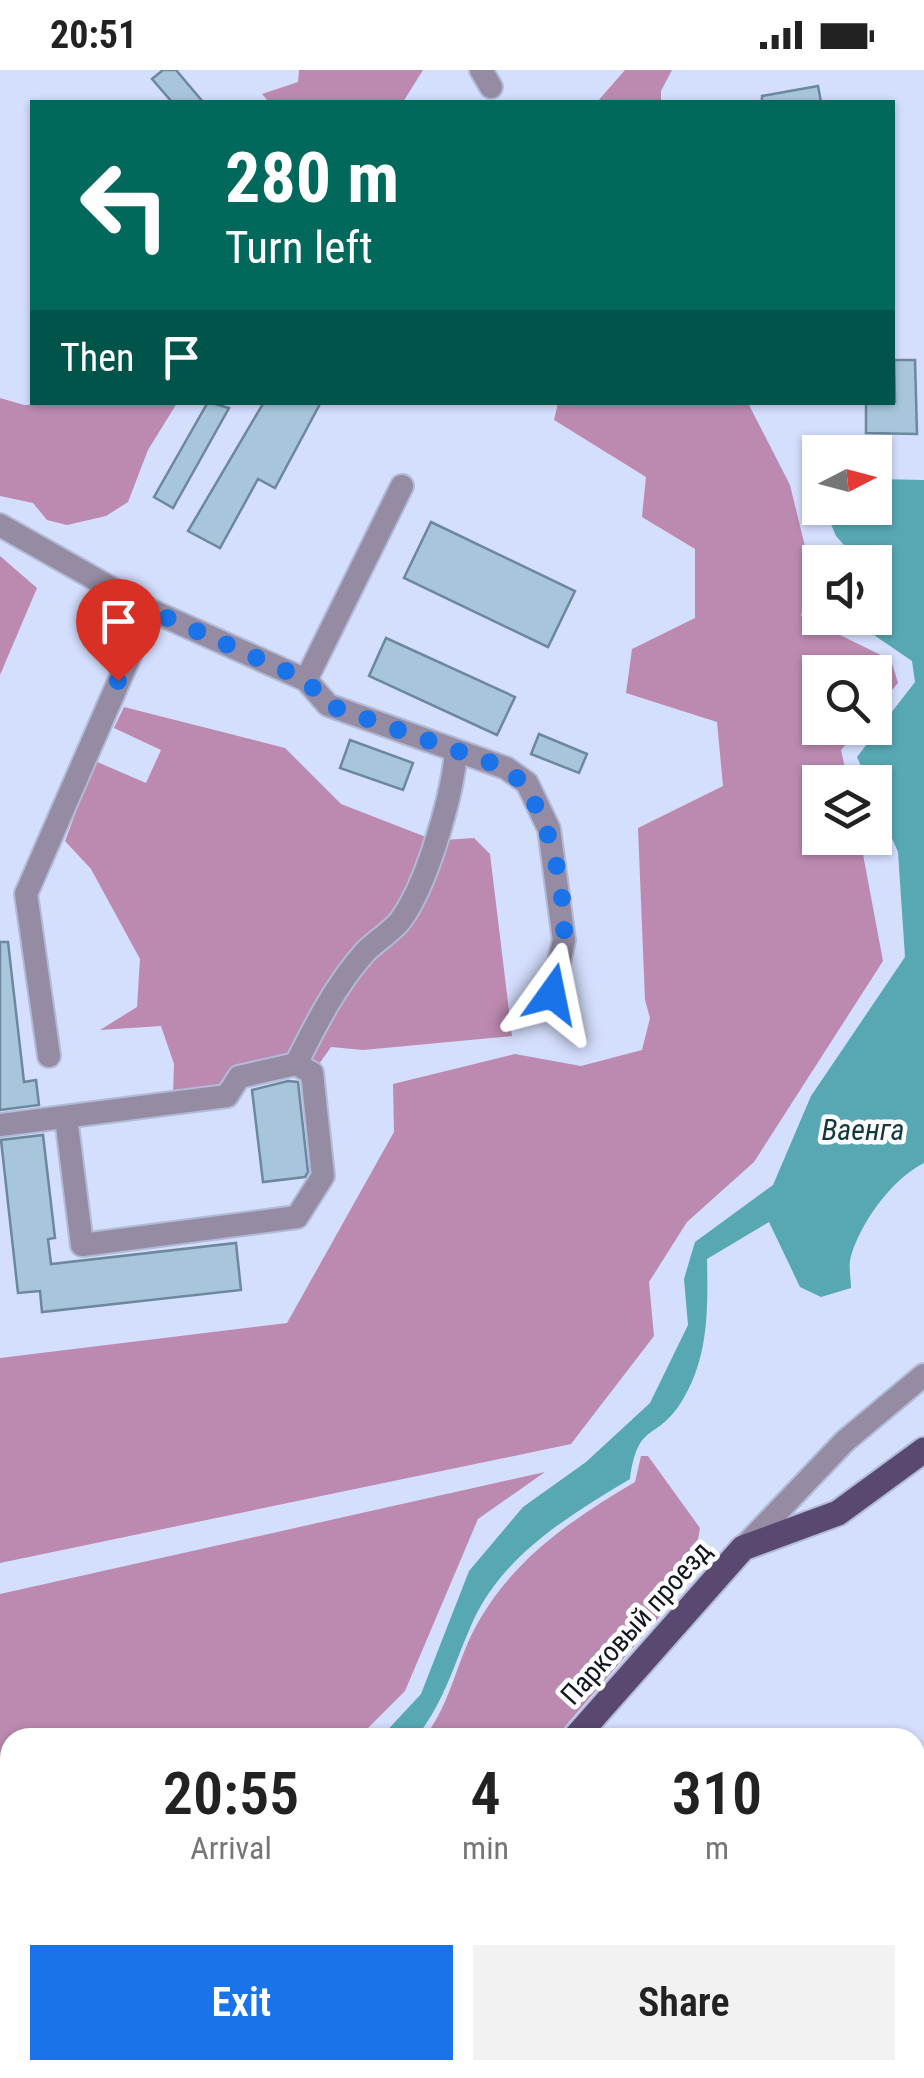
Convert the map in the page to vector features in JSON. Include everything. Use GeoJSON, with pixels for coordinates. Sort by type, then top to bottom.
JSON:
{"type":"FeatureCollection","features":[{"type":"Feature","properties":{"kind":"main road"},"geometry":{"type":"LineString","coordinates":[[742,1548],[838,1513],[924,1450]]}},
{"type":"Feature","properties":{"kind":"main road","name":"Парковый проезд"},"geometry":{"type":"LineString","coordinates":[[583,1728],[742,1548]]}},
{"type":"Feature","properties":{"kind":"street"},"geometry":{"type":"LineString","coordinates":[[306,680],[402,486]]}},
{"type":"Feature","properties":{"kind":"street"},"geometry":{"type":"LineString","coordinates":[[0,524],[150,610],[306,680],[328,705],[506,768],[527,783],[549,829],[564,940],[552,994]]}},
{"type":"Feature","properties":{"kind":"street"},"geometry":{"type":"LineString","coordinates":[[49,1056],[26,894],[150,610]]}},
{"type":"Feature","properties":{"kind":"street"},"geometry":{"type":"LineString","coordinates":[[296,1064],[327,1002],[366,952],[400,920],[419,881],[454,781],[456,752]]}},
{"type":"Feature","properties":{"kind":"street"},"geometry":{"type":"LineString","coordinates":[[0,1124],[227,1096],[239,1077],[296,1064],[312,1073],[322,1176],[297,1217],[82,1244],[66,1117]]}},
{"type":"Feature","properties":{"kind":"street"},"geometry":{"type":"LineString","coordinates":[[742,1548],[845,1440],[924,1375]]}},
{"type":"Feature","properties":{"kind":"shaded area"},"geometry":{"type":"Polygon","coordinates":[[[299,70],[423,70],[404,100],[267,100],[262,94],[298,82],[299,70]]]}},
{"type":"Feature","properties":{"kind":"shaded area"},"geometry":{"type":"Polygon","coordinates":[[[625,70],[672,70],[661,91],[661,100],[599,100],[625,70]]]}},
{"type":"Feature","properties":{"kind":"shaded area"},"geometry":{"type":"Polygon","coordinates":[[[0,398],[24,405],[176,405],[148,450],[128,502],[106,516],[67,525],[47,520],[33,503],[0,496],[0,398]]]}},
{"type":"Feature","properties":{"kind":"shaded area"},"geometry":{"type":"Polygon","coordinates":[[[558,405],[749,405],[790,485],[805,545],[802,635],[840,635],[881,655],[802,655],[802,745],[845,745],[841,750],[844,765],[802,765],[802,855],[863,855],[883,961],[754,1162],[687,1222],[649,1282],[654,1336],[571,1444],[0,1563],[0,1358],[287,1323],[394,1132],[393,1084],[515,1054],[581,1066],[642,1050],[650,1018],[645,1000],[638,828],[723,786],[717,722],[626,693],[632,649],[695,618],[695,549],[642,517],[646,477],[554,420],[558,405]]]}},
{"type":"Feature","properties":{"kind":"shaded area"},"geometry":{"type":"Polygon","coordinates":[[[0,556],[37,588],[0,675],[0,556]]]}},
{"type":"Feature","properties":{"kind":"shaded area"},"geometry":{"type":"Polygon","coordinates":[[[892,663],[898,683],[892,690],[892,663]]]}},
{"type":"Feature","properties":{"kind":"shaded area"},"geometry":{"type":"Polygon","coordinates":[[[124,707],[285,748],[341,804],[426,837],[413,883],[293,1055],[219,1091],[173,1095],[174,1064],[161,1026],[100,1030],[137,1007],[140,959],[91,869],[65,841],[95,761],[146,783],[161,750],[114,728],[124,707]]]}},
{"type":"Feature","properties":{"kind":"shaded area"},"geometry":{"type":"Polygon","coordinates":[[[474,838],[490,854],[512,1036],[363,1050],[331,1047],[319,1064],[305,1059],[443,840],[474,838]]]}},
{"type":"Feature","properties":{"kind":"shaded area"},"geometry":{"type":"Polygon","coordinates":[[[641,1456],[648,1456],[700,1528],[693,1568],[667,1608],[564,1728],[431,1728],[472,1633],[511,1576],[548,1540],[635,1482],[641,1456]]]}},
{"type":"Feature","properties":{"kind":"shaded area"},"geometry":{"type":"Polygon","coordinates":[[[545,1472],[478,1519],[405,1691],[368,1728],[0,1728],[0,1594],[545,1472]]]}},
{"type":"Feature","properties":{"kind":"water","name":"Ваенга"},"geometry":{"type":"Polygon","coordinates":[[[892,479],[924,480],[924,1163],[889,1190],[862,1229],[850,1260],[851,1288],[821,1297],[800,1287],[769,1222],[707,1259],[707,1315],[697,1370],[671,1416],[638,1448],[630,1479],[562,1522],[520,1556],[486,1597],[423,1728],[389,1728],[421,1694],[469,1571],[523,1507],[586,1462],[650,1403],[688,1325],[684,1279],[695,1242],[773,1185],[811,1096],[905,957],[898,852],[892,838],[892,765],[861,765],[857,757],[866,745],[892,745],[892,712],[915,682],[912,661],[874,635],[892,635],[892,545],[844,545],[831,525],[892,525],[892,479]]]}},
{"type":"Feature","properties":{"kind":"building"},"geometry":{"type":"Polygon","coordinates":[[[163,70],[176,70],[201,100],[170,100],[152,79],[163,70]]]}},
{"type":"Feature","properties":{"kind":"building"},"geometry":{"type":"Polygon","coordinates":[[[818,86],[821,100],[762,100],[762,96],[818,86]]]}},
{"type":"Feature","properties":{"kind":"building"},"geometry":{"type":"Polygon","coordinates":[[[895,360],[915,360],[917,434],[866,433],[866,405],[895,405],[895,360]]]}},
{"type":"Feature","properties":{"kind":"building"},"geometry":{"type":"Polygon","coordinates":[[[206,405],[229,408],[173,508],[154,497],[206,405]]]}},
{"type":"Feature","properties":{"kind":"building"},"geometry":{"type":"Polygon","coordinates":[[[262,405],[319,405],[275,488],[258,479],[220,548],[188,531],[262,405]]]}},
{"type":"Feature","properties":{"kind":"building"},"geometry":{"type":"Polygon","coordinates":[[[431,522],[575,591],[548,647],[404,578],[431,522]]]}},
{"type":"Feature","properties":{"kind":"building"},"geometry":{"type":"Polygon","coordinates":[[[386,638],[515,697],[497,735],[369,676],[386,638]]]}},
{"type":"Feature","properties":{"kind":"building"},"geometry":{"type":"Polygon","coordinates":[[[539,734],[587,754],[579,773],[531,754],[539,734]]]}},
{"type":"Feature","properties":{"kind":"building"},"geometry":{"type":"Polygon","coordinates":[[[350,740],[413,763],[403,790],[340,768],[350,740]]]}},
{"type":"Feature","properties":{"kind":"building"},"geometry":{"type":"Polygon","coordinates":[[[0,942],[8,942],[24,1082],[36,1080],[39,1105],[0,1110],[0,942]]]}},
{"type":"Feature","properties":{"kind":"building"},"geometry":{"type":"Polygon","coordinates":[[[298,1082],[308,1172],[305,1177],[263,1182],[252,1090],[298,1082]]]}},
{"type":"Feature","properties":{"kind":"building"},"geometry":{"type":"Polygon","coordinates":[[[43,1135],[55,1238],[48,1239],[51,1264],[236,1243],[241,1290],[42,1312],[40,1291],[18,1293],[1,1140],[43,1135]]]}},
{"type":"Feature","properties":{"kind":"route"},"geometry":{"type":"LineString","coordinates":[[118,681],[150,610],[306,680],[328,705],[506,768],[527,783],[549,829],[564,940],[552,994]]}}]}
